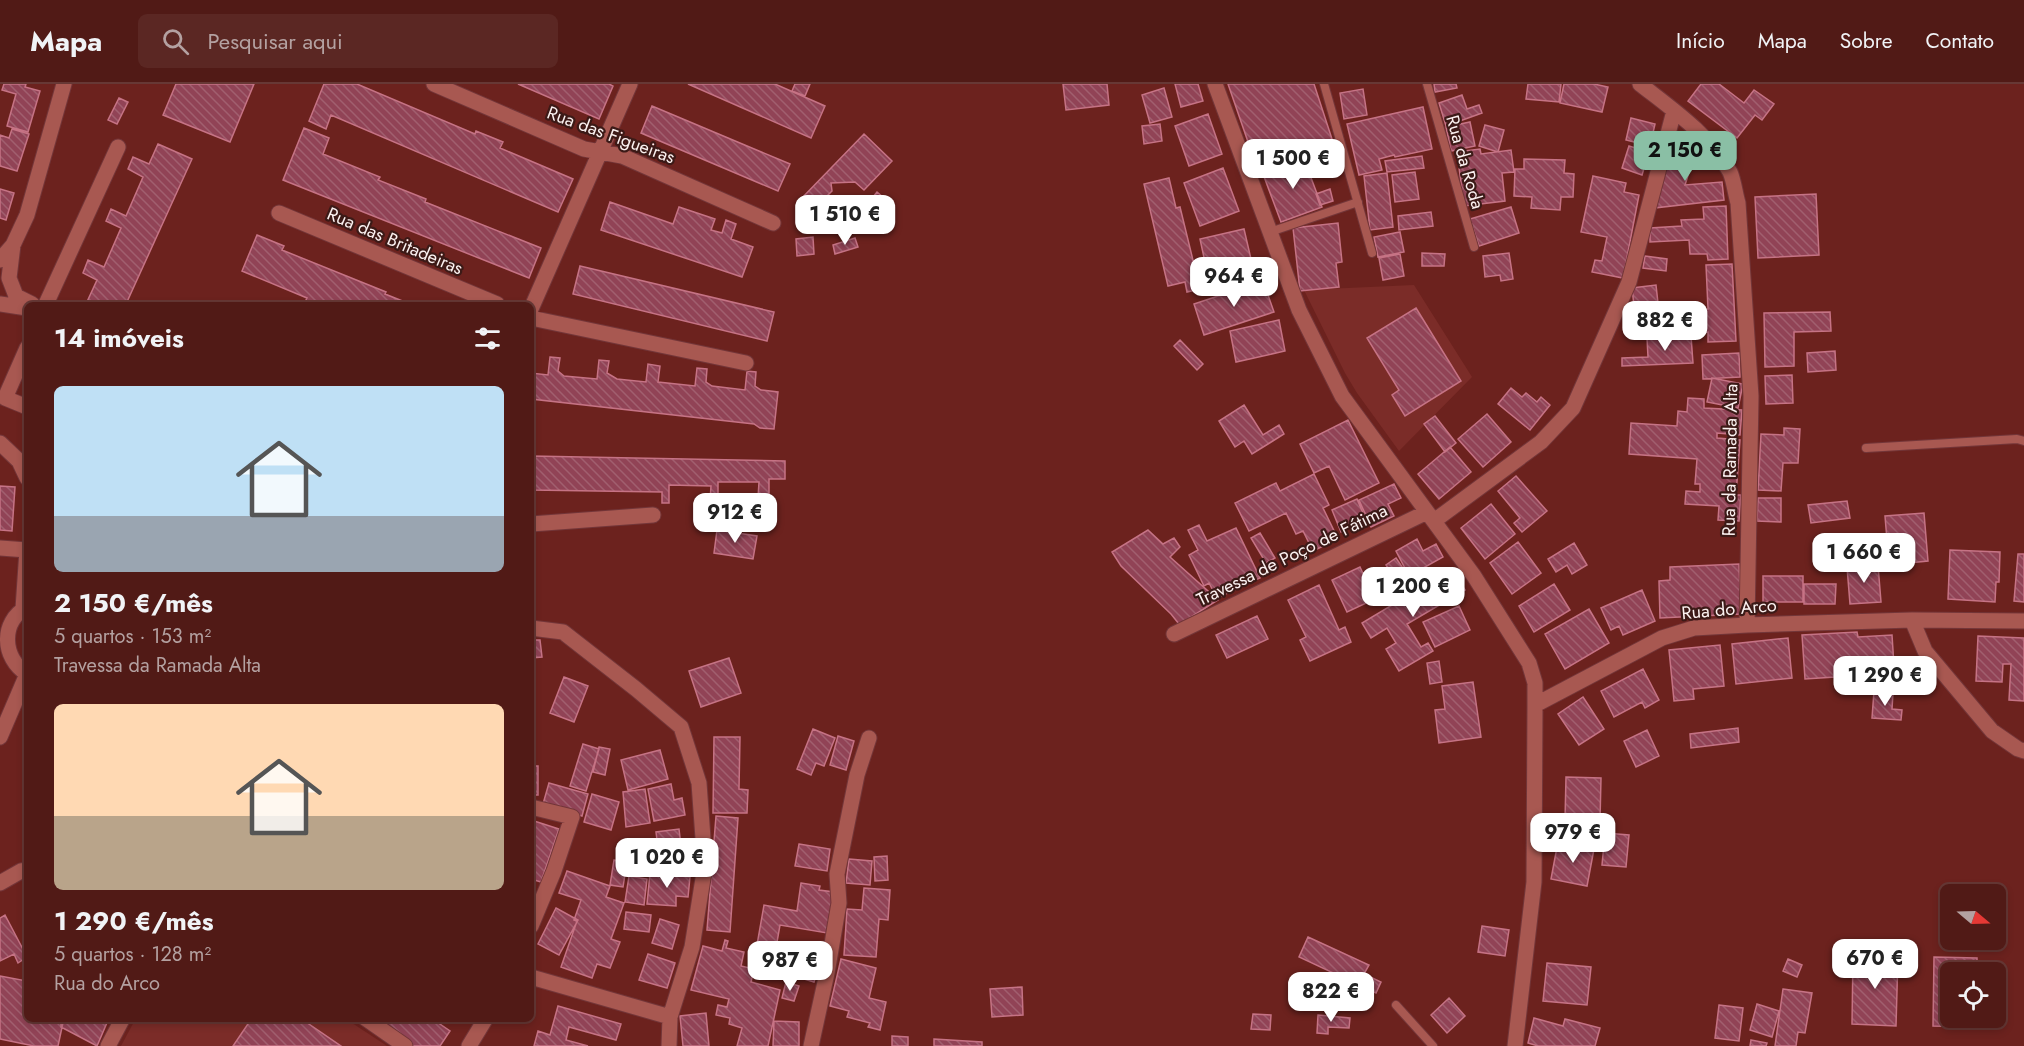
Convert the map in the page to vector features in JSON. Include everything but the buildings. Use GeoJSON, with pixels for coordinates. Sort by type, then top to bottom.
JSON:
{"type":"FeatureCollection","features":[{"type":"Feature","properties":{"kind":"street"},"geometry":{"type":"LineString","coordinates":[[0,260],[13,244],[27,215],[64,84]]}},
{"type":"Feature","properties":{"kind":"street","name":"Rua das Figueiras"},"geometry":{"type":"LineString","coordinates":[[434,84],[584,149],[622,156],[773,223]]}},
{"type":"Feature","properties":{"kind":"street"},"geometry":{"type":"LineString","coordinates":[[534,302],[630,84]]}},
{"type":"Feature","properties":{"kind":"street"},"geometry":{"type":"LineString","coordinates":[[1215,84],[1299,310],[1342,396],[1474,576],[1529,663],[1535,683],[1536,705],[1534,882],[1515,1046]]}},
{"type":"Feature","properties":{"kind":"street","name":"Rua da Ramada Alta"},"geometry":{"type":"LineString","coordinates":[[1640,84],[1716,149],[1731,174],[1738,203],[1751,396],[1747,624]]}},
{"type":"Feature","properties":{"kind":"street","name":"Travessa de Poço de Fátima"},"geometry":{"type":"LineString","coordinates":[[1174,634],[1430,517],[1541,442],[1573,408],[1629,282],[1674,111]]}},
{"type":"Feature","properties":{"kind":"street"},"geometry":{"type":"LineString","coordinates":[[47,302],[118,147]]}},
{"type":"Feature","properties":{"kind":"street","name":"Rua das Britadeiras"},"geometry":{"type":"LineString","coordinates":[[279,213],[492,302]]}},
{"type":"Feature","properties":{"kind":"street"},"geometry":{"type":"LineString","coordinates":[[13,244],[9,278],[16,296],[28,302]]}},
{"type":"Feature","properties":{"kind":"street"},"geometry":{"type":"LineString","coordinates":[[0,304],[24,308]]}},
{"type":"Feature","properties":{"kind":"street"},"geometry":{"type":"LineString","coordinates":[[534,319],[746,363]]}},
{"type":"Feature","properties":{"kind":"street"},"geometry":{"type":"LineString","coordinates":[[24,355],[5,398],[24,406]]}},
{"type":"Feature","properties":{"kind":"street"},"geometry":{"type":"LineString","coordinates":[[0,443],[19,461],[24,472]]}},
{"type":"Feature","properties":{"kind":"street"},"geometry":{"type":"LineString","coordinates":[[534,524],[653,515]]}},
{"type":"Feature","properties":{"kind":"street"},"geometry":{"type":"LineString","coordinates":[[0,549],[24,550]]}},
{"type":"Feature","properties":{"kind":"street"},"geometry":{"type":"LineString","coordinates":[[24,609],[18,612],[10,624],[6,639],[12,660],[24,671]]}},
{"type":"Feature","properties":{"kind":"street"},"geometry":{"type":"LineString","coordinates":[[1912,620],[1925,651],[1992,730],[2024,751]]}},
{"type":"Feature","properties":{"kind":"street","name":"Rua do Arco"},"geometry":{"type":"LineString","coordinates":[[1536,705],[1662,638],[1694,628],[1747,624],[1912,620],[2024,621]]}},
{"type":"Feature","properties":{"kind":"street"},"geometry":{"type":"LineString","coordinates":[[534,628],[563,632],[681,727],[699,783],[705,866],[692,947],[670,1017],[669,1046]]}},
{"type":"Feature","properties":{"kind":"street"},"geometry":{"type":"LineString","coordinates":[[0,737],[24,681]]}},
{"type":"Feature","properties":{"kind":"street"},"geometry":{"type":"LineString","coordinates":[[811,1046],[839,903],[837,874],[857,775],[869,738]]}},
{"type":"Feature","properties":{"kind":"street"},"geometry":{"type":"LineString","coordinates":[[534,808],[572,817],[554,871],[534,919]]}},
{"type":"Feature","properties":{"kind":"street"},"geometry":{"type":"LineString","coordinates":[[0,883],[24,870]]}},
{"type":"Feature","properties":{"kind":"street"},"geometry":{"type":"LineString","coordinates":[[534,978],[670,1017]]}},
{"type":"Feature","properties":{"kind":"street"},"geometry":{"type":"LineString","coordinates":[[108,1046],[121,1022]]}},
{"type":"Feature","properties":{"kind":"street"},"geometry":{"type":"LineString","coordinates":[[371,1022],[405,1046]]}},
{"type":"Feature","properties":{"kind":"street"},"geometry":{"type":"LineString","coordinates":[[469,1046],[484,1022]]}},
{"type":"Feature","properties":{"kind":"lane"},"geometry":{"type":"LineString","coordinates":[[1324,84],[1372,253]]}},
{"type":"Feature","properties":{"kind":"lane","name":"Rua da Roda"},"geometry":{"type":"LineString","coordinates":[[1427,84],[1474,248]]}},
{"type":"Feature","properties":{"kind":"lane"},"geometry":{"type":"LineString","coordinates":[[1270,232],[1358,202]]}},
{"type":"Feature","properties":{"kind":"lane"},"geometry":{"type":"LineString","coordinates":[[1866,448],[2024,441]]}},
{"type":"Feature","properties":{"kind":"lane"},"geometry":{"type":"LineString","coordinates":[[1396,1005],[1434,1046]]}},
{"type":"Feature","properties":{"kind":"shaded area"},"geometry":{"type":"Polygon","coordinates":[[[1414,285],[1472,377],[1399,451],[1345,373],[1304,290],[1414,285]]]}},
{"type":"Feature","properties":{"kind":"shaded area"},"geometry":{"type":"Polygon","coordinates":[[[134,1022],[351,1022],[387,1046],[121,1046],[134,1022]]]}}]}
